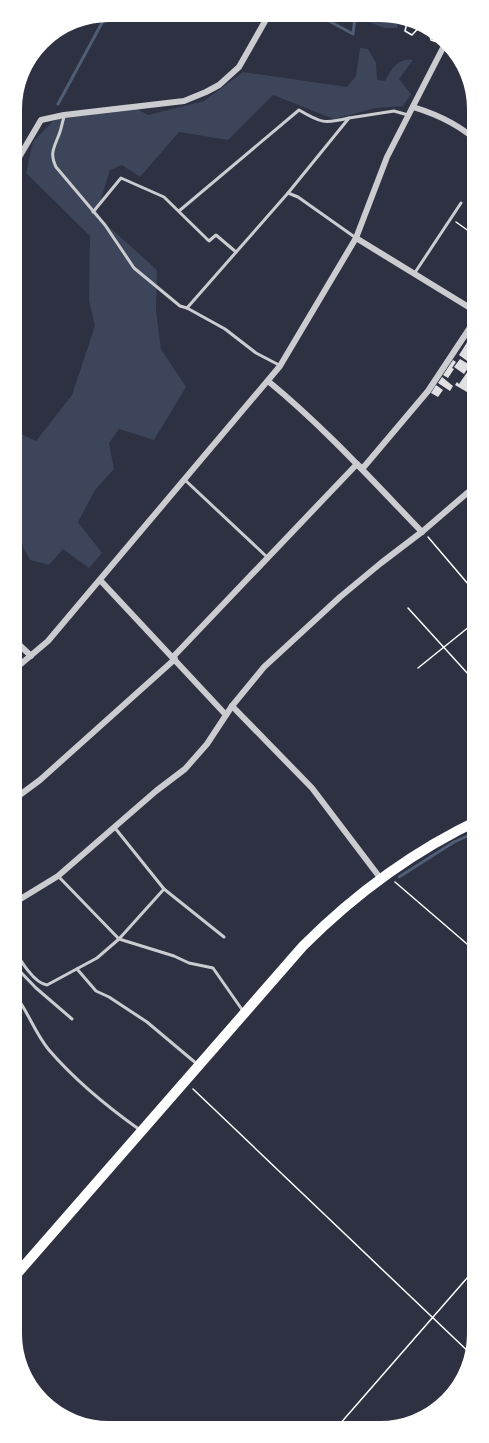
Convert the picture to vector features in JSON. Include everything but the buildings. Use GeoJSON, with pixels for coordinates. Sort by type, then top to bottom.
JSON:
{"type":"FeatureCollection","features":[{"type":"Feature","properties":{"kind":"highway"},"geometry":{"type":"LineString","coordinates":[[18,1273],[327,921],[384,877],[452,833],[471,824]]}},
{"type":"Feature","properties":{"kind":"street"},"geometry":{"type":"LineString","coordinates":[[18,159],[41,120],[64,115],[184,101],[219,85],[239,67],[267,18]]}},
{"type":"Feature","properties":{"kind":"street"},"geometry":{"type":"LineString","coordinates":[[18,667],[48,641],[280,366],[356,238],[387,157],[445,46]]}},
{"type":"Feature","properties":{"kind":"street"},"geometry":{"type":"LineString","coordinates":[[413,106],[459,128],[471,137]]}},
{"type":"Feature","properties":{"kind":"street"},"geometry":{"type":"LineString","coordinates":[[356,238],[471,307]]}},
{"type":"Feature","properties":{"kind":"street"},"geometry":{"type":"LineString","coordinates":[[358,465],[363,468],[423,396],[471,324]]}},
{"type":"Feature","properties":{"kind":"street"},"geometry":{"type":"LineString","coordinates":[[268,381],[301,408],[423,532]]}},
{"type":"Feature","properties":{"kind":"street"},"geometry":{"type":"LineString","coordinates":[[18,796],[57,765],[174,658],[267,557],[358,465]]}},
{"type":"Feature","properties":{"kind":"street"},"geometry":{"type":"LineString","coordinates":[[18,900],[58,876],[156,791],[185,769],[207,744],[231,706],[264,667],[340,597],[423,532],[471,490]]}},
{"type":"Feature","properties":{"kind":"street"},"geometry":{"type":"LineString","coordinates":[[100,580],[226,715]]}},
{"type":"Feature","properties":{"kind":"street"},"geometry":{"type":"LineString","coordinates":[[18,643],[31,656]]}},
{"type":"Feature","properties":{"kind":"street"},"geometry":{"type":"LineString","coordinates":[[231,706],[312,788],[384,877]]}},
{"type":"Feature","properties":{"kind":"lane"},"geometry":{"type":"LineString","coordinates":[[179,211],[299,110],[316,120],[328,123],[394,111],[408,115]]}},
{"type":"Feature","properties":{"kind":"lane"},"geometry":{"type":"LineString","coordinates":[[64,115],[51,156],[56,167],[105,225],[134,268],[180,306],[225,329],[256,353],[280,366]]}},
{"type":"Feature","properties":{"kind":"lane"},"geometry":{"type":"LineString","coordinates":[[187,308],[288,193],[349,118]]}},
{"type":"Feature","properties":{"kind":"lane"},"geometry":{"type":"LineString","coordinates":[[93,212],[121,178],[164,197],[208,241],[216,235],[237,252]]}},
{"type":"Feature","properties":{"kind":"lane"},"geometry":{"type":"LineString","coordinates":[[288,193],[298,197],[356,238]]}},
{"type":"Feature","properties":{"kind":"lane"},"geometry":{"type":"LineString","coordinates":[[414,274],[461,203]]}},
{"type":"Feature","properties":{"kind":"lane"},"geometry":{"type":"LineString","coordinates":[[184,480],[267,557]]}},
{"type":"Feature","properties":{"kind":"lane"},"geometry":{"type":"LineString","coordinates":[[115,828],[164,889],[224,937]]}},
{"type":"Feature","properties":{"kind":"lane"},"geometry":{"type":"LineString","coordinates":[[58,876],[119,939],[174,956],[180,960],[213,968],[245,1014]]}},
{"type":"Feature","properties":{"kind":"lane"},"geometry":{"type":"LineString","coordinates":[[18,956],[41,984],[47,985],[96,958],[119,939],[164,889]]}},
{"type":"Feature","properties":{"kind":"lane"},"geometry":{"type":"LineString","coordinates":[[18,969],[72,1019]]}},
{"type":"Feature","properties":{"kind":"lane"},"geometry":{"type":"LineString","coordinates":[[77,969],[96,991],[147,1022],[200,1066]]}},
{"type":"Feature","properties":{"kind":"lane"},"geometry":{"type":"LineString","coordinates":[[18,998],[48,1049],[107,1106],[142,1131]]}},
{"type":"Feature","properties":{"kind":"path"},"geometry":{"type":"LineString","coordinates":[[407,22],[405,31],[412,35],[420,27]]}},
{"type":"Feature","properties":{"kind":"path"},"geometry":{"type":"LineString","coordinates":[[428,32],[431,40],[443,44]]}},
{"type":"Feature","properties":{"kind":"path"},"geometry":{"type":"LineString","coordinates":[[451,219],[471,233]]}},
{"type":"Feature","properties":{"kind":"path"},"geometry":{"type":"LineString","coordinates":[[423,532],[471,588]]}},
{"type":"Feature","properties":{"kind":"path"},"geometry":{"type":"LineString","coordinates":[[408,608],[471,678]]}},
{"type":"Feature","properties":{"kind":"path"},"geometry":{"type":"LineString","coordinates":[[418,668],[471,625]]}},
{"type":"Feature","properties":{"kind":"path"},"geometry":{"type":"LineString","coordinates":[[384,877],[471,948]]}},
{"type":"Feature","properties":{"kind":"path"},"geometry":{"type":"LineString","coordinates":[[186,1082],[469,1352]]}},
{"type":"Feature","properties":{"kind":"path"},"geometry":{"type":"LineString","coordinates":[[340,1425],[471,1274]]}},
{"type":"Feature","properties":{"kind":"shaded area"},"geometry":{"type":"Polygon","coordinates":[[[372,18],[400,20],[397,28],[384,28],[369,22],[372,18]]]}},
{"type":"Feature","properties":{"kind":"shaded area"},"geometry":{"type":"Polygon","coordinates":[[[360,48],[368,49],[376,63],[377,80],[385,81],[399,62],[413,60],[399,79],[411,94],[403,106],[376,108],[334,119],[273,95],[228,140],[179,132],[140,177],[122,165],[110,170],[96,215],[157,270],[156,311],[161,349],[186,387],[154,440],[119,429],[109,443],[114,469],[95,490],[78,522],[102,553],[89,568],[63,549],[49,565],[30,560],[23,547],[18,524],[18,433],[36,441],[72,395],[95,326],[89,301],[90,236],[26,173],[33,142],[52,122],[79,110],[128,104],[148,115],[204,101],[243,72],[347,87],[356,76],[360,48]]]}},
{"type":"Feature","properties":{"kind":"waterway"},"geometry":{"type":"LineString","coordinates":[[324,18],[353,34],[355,18]]}},
{"type":"Feature","properties":{"kind":"waterway"},"geometry":{"type":"LineString","coordinates":[[58,104],[104,19]]}},
{"type":"Feature","properties":{"kind":"waterway"},"geometry":{"type":"LineString","coordinates":[[399,877],[454,842],[471,834]]}}]}
